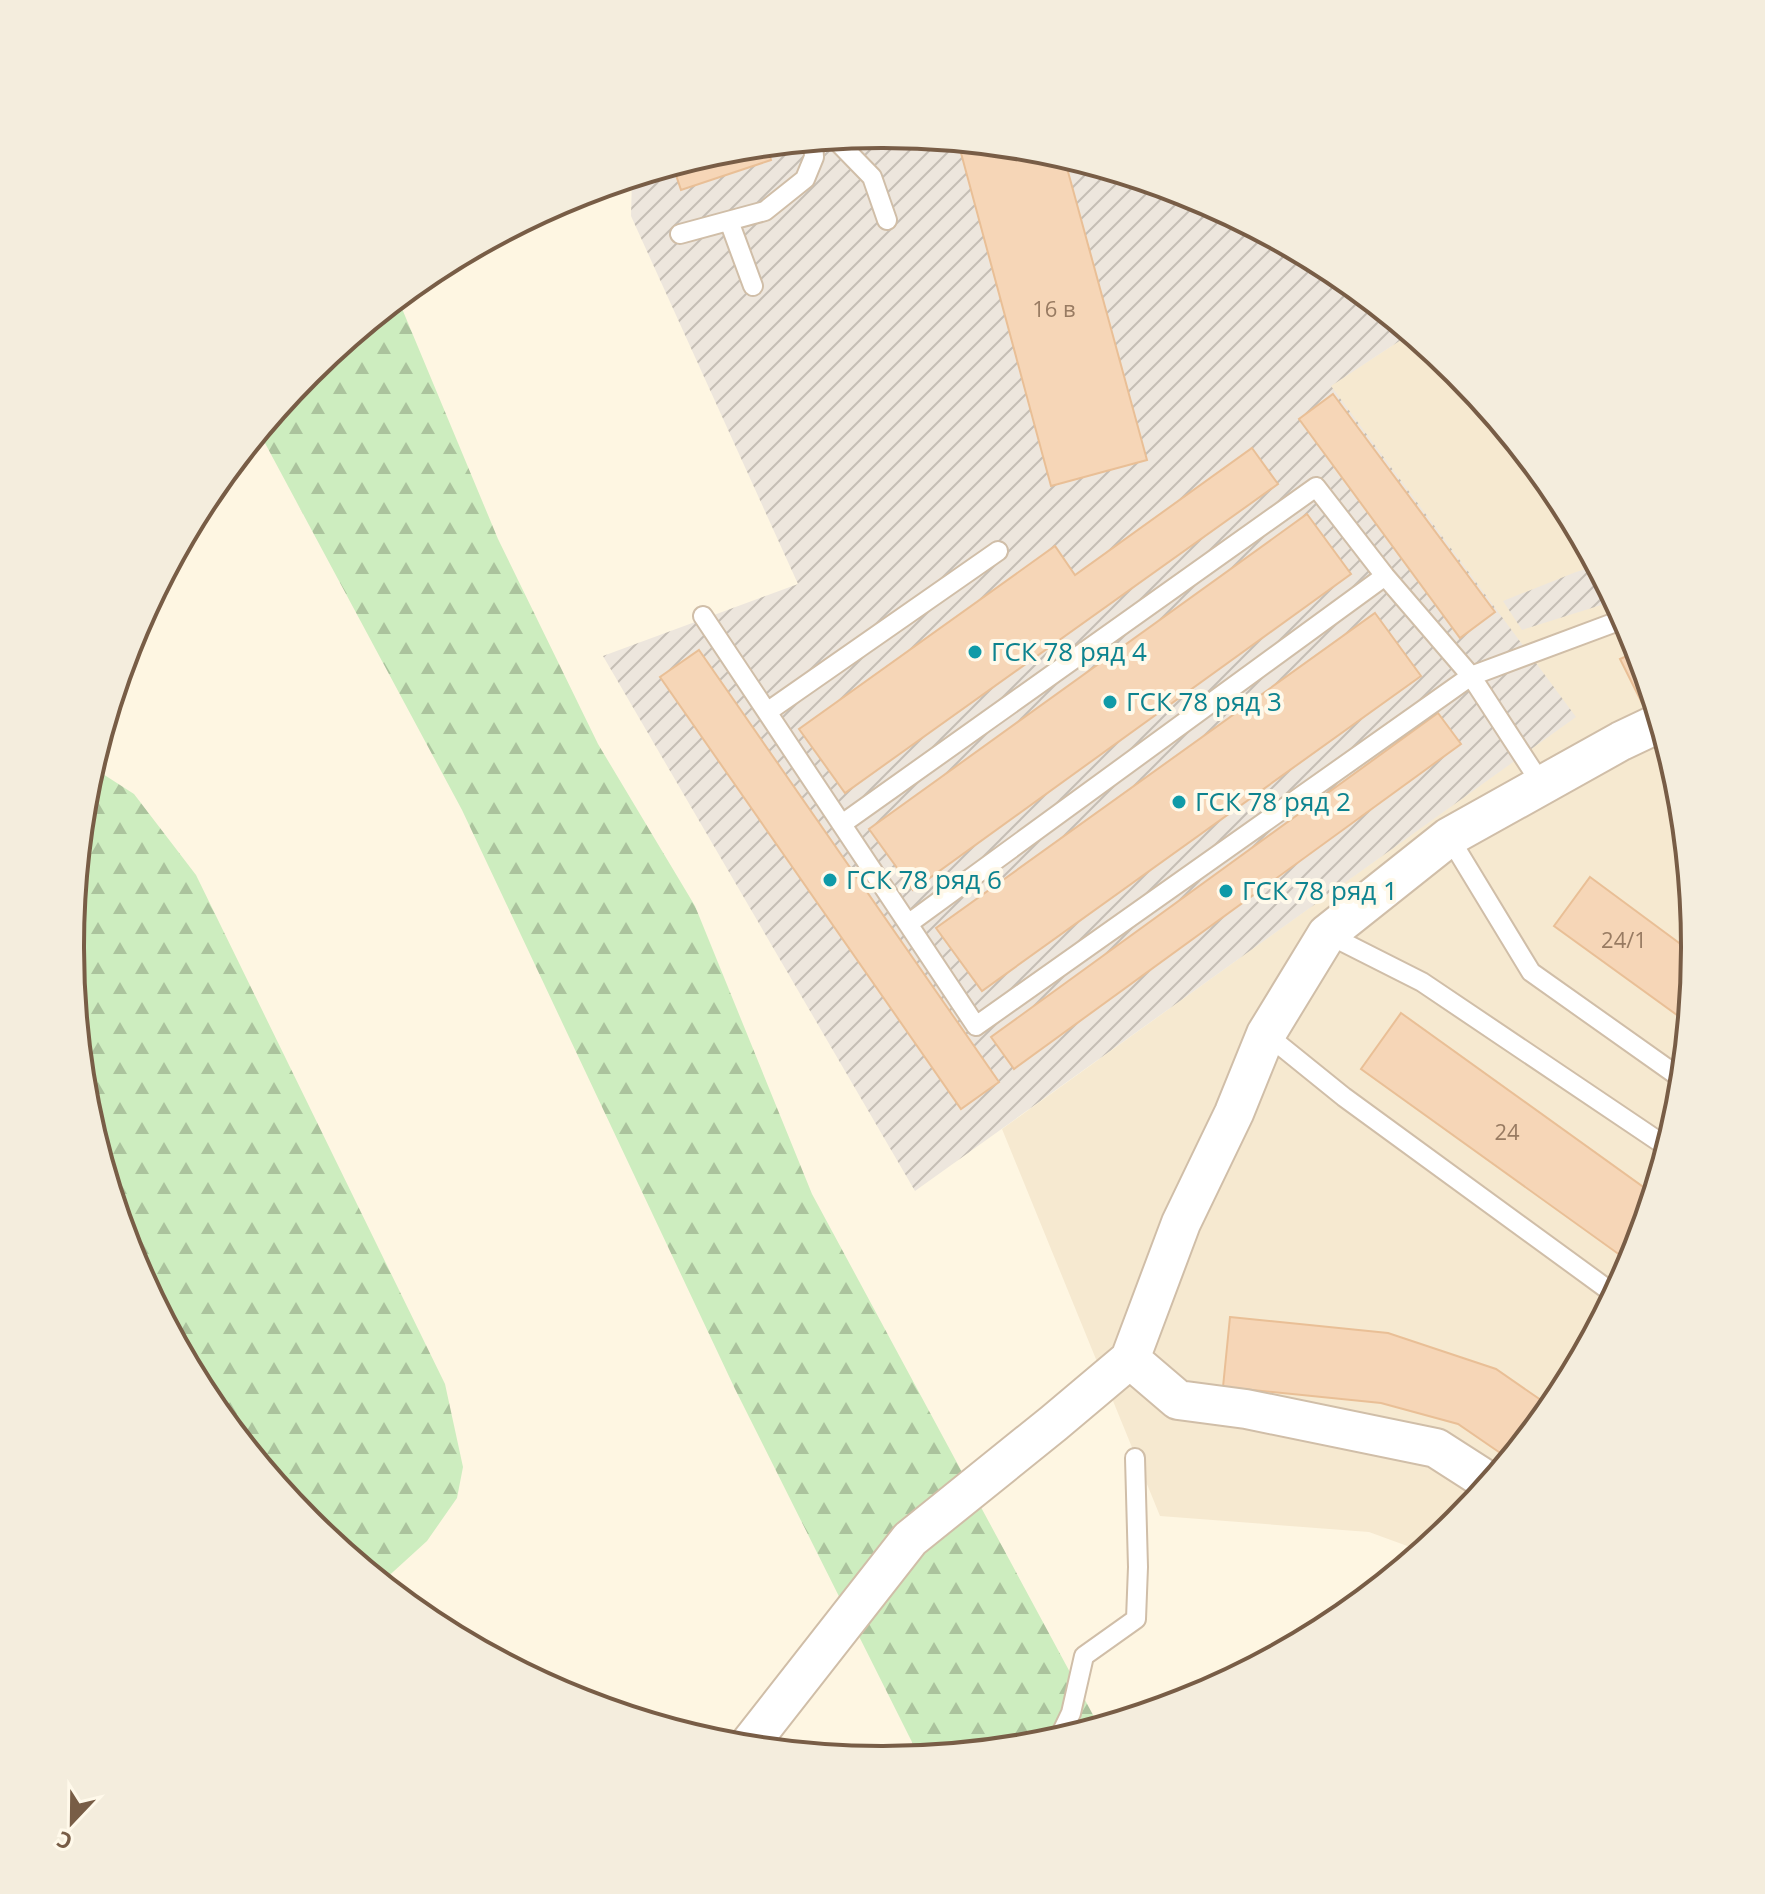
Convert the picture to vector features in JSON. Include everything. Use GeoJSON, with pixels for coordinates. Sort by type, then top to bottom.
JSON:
{"type":"FeatureCollection","features":[{"type":"Feature","properties":{"kind":"street"},"geometry":{"type":"LineString","coordinates":[[756,1735],[910,1539],[1130,1359],[1181,1223],[1234,1113],[1266,1034],[1327,934],[1449,837],[1650,727]]}},
{"type":"Feature","properties":{"kind":"street"},"geometry":{"type":"LineString","coordinates":[[1130,1359],[1178,1400],[1246,1409],[1436,1448],[1480,1476]]}},
{"type":"Feature","properties":{"kind":"lane"},"geometry":{"type":"LineString","coordinates":[[845,149],[872,177],[887,220]]}},
{"type":"Feature","properties":{"kind":"lane"},"geometry":{"type":"LineString","coordinates":[[680,234],[765,211],[805,179],[814,152]]}},
{"type":"Feature","properties":{"kind":"lane"},"geometry":{"type":"LineString","coordinates":[[729,221],[753,286]]}},
{"type":"Feature","properties":{"kind":"lane"},"geometry":{"type":"LineString","coordinates":[[842,824],[1316,487],[1385,576],[1471,676],[1542,785]]}},
{"type":"Feature","properties":{"kind":"lane"},"geometry":{"type":"LineString","coordinates":[[767,712],[998,551]]}},
{"type":"Feature","properties":{"kind":"lane"},"geometry":{"type":"LineString","coordinates":[[908,924],[1385,576]]}},
{"type":"Feature","properties":{"kind":"lane"},"geometry":{"type":"LineString","coordinates":[[703,616],[976,1026],[1471,676],[1612,623]]}},
{"type":"Feature","properties":{"kind":"lane"},"geometry":{"type":"LineString","coordinates":[[1449,837],[1531,972],[1671,1071]]}},
{"type":"Feature","properties":{"kind":"lane"},"geometry":{"type":"LineString","coordinates":[[1327,934],[1422,982],[1657,1140]]}},
{"type":"Feature","properties":{"kind":"lane"},"geometry":{"type":"LineString","coordinates":[[1266,1034],[1344,1097],[1605,1287]]}},
{"type":"Feature","properties":{"kind":"lane"},"geometry":{"type":"LineString","coordinates":[[1066,1723],[1084,1656],[1136,1619],[1135,1458]]}},
{"type":"Feature","properties":{"kind":"shaded area"},"geometry":{"type":"Polygon","coordinates":[[[830,150],[935,150],[1038,164],[1139,191],[1188,209],[1282,255],[1326,283],[1401,340],[1331,386],[1576,717],[915,1191],[603,656],[798,584],[631,216],[632,189],[727,164],[830,150]]]}},
{"type":"Feature","properties":{"kind":"shaded area"},"geometry":{"type":"Polygon","coordinates":[[[1401,340],[1447,382],[1483,421],[1546,503],[1599,594],[1639,690],[1666,791],[1679,895],[1679,999],[1666,1103],[1639,1204],[1620,1253],[1574,1346],[1516,1433],[1447,1512],[1409,1547],[1369,1532],[1160,1516],[1002,1129],[1575,717],[1330,386],[1401,340]]]}},
{"type":"Feature","properties":{"kind":"shaded area"},"geometry":{"type":"Polygon","coordinates":[[[1585,569],[1604,604],[1522,630],[1503,601],[1585,569]]]}},
{"type":"Feature","properties":{"kind":"green space"},"geometry":{"type":"Polygon","coordinates":[[[402,309],[498,539],[598,744],[695,906],[812,1194],[1094,1717],[987,1739],[913,1745],[735,1389],[462,810],[264,442],[318,382],[402,309]]]}},
{"type":"Feature","properties":{"kind":"green space"},"geometry":{"type":"Polygon","coordinates":[[[103,774],[134,794],[196,875],[445,1384],[463,1467],[457,1498],[427,1541],[390,1575],[318,1512],[249,1433],[219,1391],[166,1300],[145,1253],[126,1204],[99,1103],[86,999],[86,895],[103,774]]]}},
{"type":"Feature","properties":{"kind":"building"},"geometry":{"type":"Polygon","coordinates":[[[961,152],[1068,171],[1147,460],[1051,486],[961,152]]]}},
{"type":"Feature","properties":{"kind":"building"},"geometry":{"type":"Polygon","coordinates":[[[770,156],[771,160],[681,190],[676,176],[770,156]]]}},
{"type":"Feature","properties":{"kind":"building"},"geometry":{"type":"Polygon","coordinates":[[[1333,394],[1495,612],[1460,638],[1299,419],[1333,394]]]}},
{"type":"Feature","properties":{"kind":"building","name":"ГСК 78 ряд 4"},"geometry":{"type":"Polygon","coordinates":[[[1252,448],[1278,484],[845,793],[799,729],[1055,546],[1075,575],[1252,448]]]}},
{"type":"Feature","properties":{"kind":"building","name":"ГСК 78 ряд 3"},"geometry":{"type":"Polygon","coordinates":[[[1307,514],[1351,574],[913,890],[869,829],[1307,514]]]}},
{"type":"Feature","properties":{"kind":"building","name":"ГСК 78 ряд 2"},"geometry":{"type":"Polygon","coordinates":[[[1375,613],[1421,676],[982,991],[936,928],[1375,613]]]}},
{"type":"Feature","properties":{"kind":"building","name":"ГСК 78 ряд 6"},"geometry":{"type":"Polygon","coordinates":[[[699,650],[999,1082],[961,1109],[660,677],[699,650]]]}},
{"type":"Feature","properties":{"kind":"building"},"geometry":{"type":"Polygon","coordinates":[[[1626,656],[1643,703],[1642,703],[1620,659],[1626,656]]]}},
{"type":"Feature","properties":{"kind":"building","name":"ГСК 78 ряд 1"},"geometry":{"type":"Polygon","coordinates":[[[1438,713],[1461,744],[1014,1069],[991,1037],[1438,713]]]}},
{"type":"Feature","properties":{"kind":"building"},"geometry":{"type":"Polygon","coordinates":[[[1590,877],[1681,944],[1677,1015],[1554,926],[1590,877]]]}},
{"type":"Feature","properties":{"kind":"building"},"geometry":{"type":"Polygon","coordinates":[[[1401,1013],[1644,1187],[1619,1255],[1361,1069],[1401,1013]]]}},
{"type":"Feature","properties":{"kind":"building"},"geometry":{"type":"Polygon","coordinates":[[[1230,1317],[1388,1333],[1496,1369],[1540,1399],[1500,1453],[1458,1424],[1381,1403],[1223,1387],[1230,1317]]]}},
{"type":"Feature","properties":{"kind":"place","name":"ГСК 78 ряд 4"},"geometry":{"type":"Point","coordinates":[975,652]}},
{"type":"Feature","properties":{"kind":"place","name":"ГСК 78 ряд 3"},"geometry":{"type":"Point","coordinates":[1110,702]}},
{"type":"Feature","properties":{"kind":"place","name":"ГСК 78 ряд 2"},"geometry":{"type":"Point","coordinates":[1179,802]}},
{"type":"Feature","properties":{"kind":"place","name":"ГСК 78 ряд 6"},"geometry":{"type":"Point","coordinates":[830,880]}},
{"type":"Feature","properties":{"kind":"place","name":"ГСК 78 ряд 1"},"geometry":{"type":"Point","coordinates":[1226,891]}}]}
